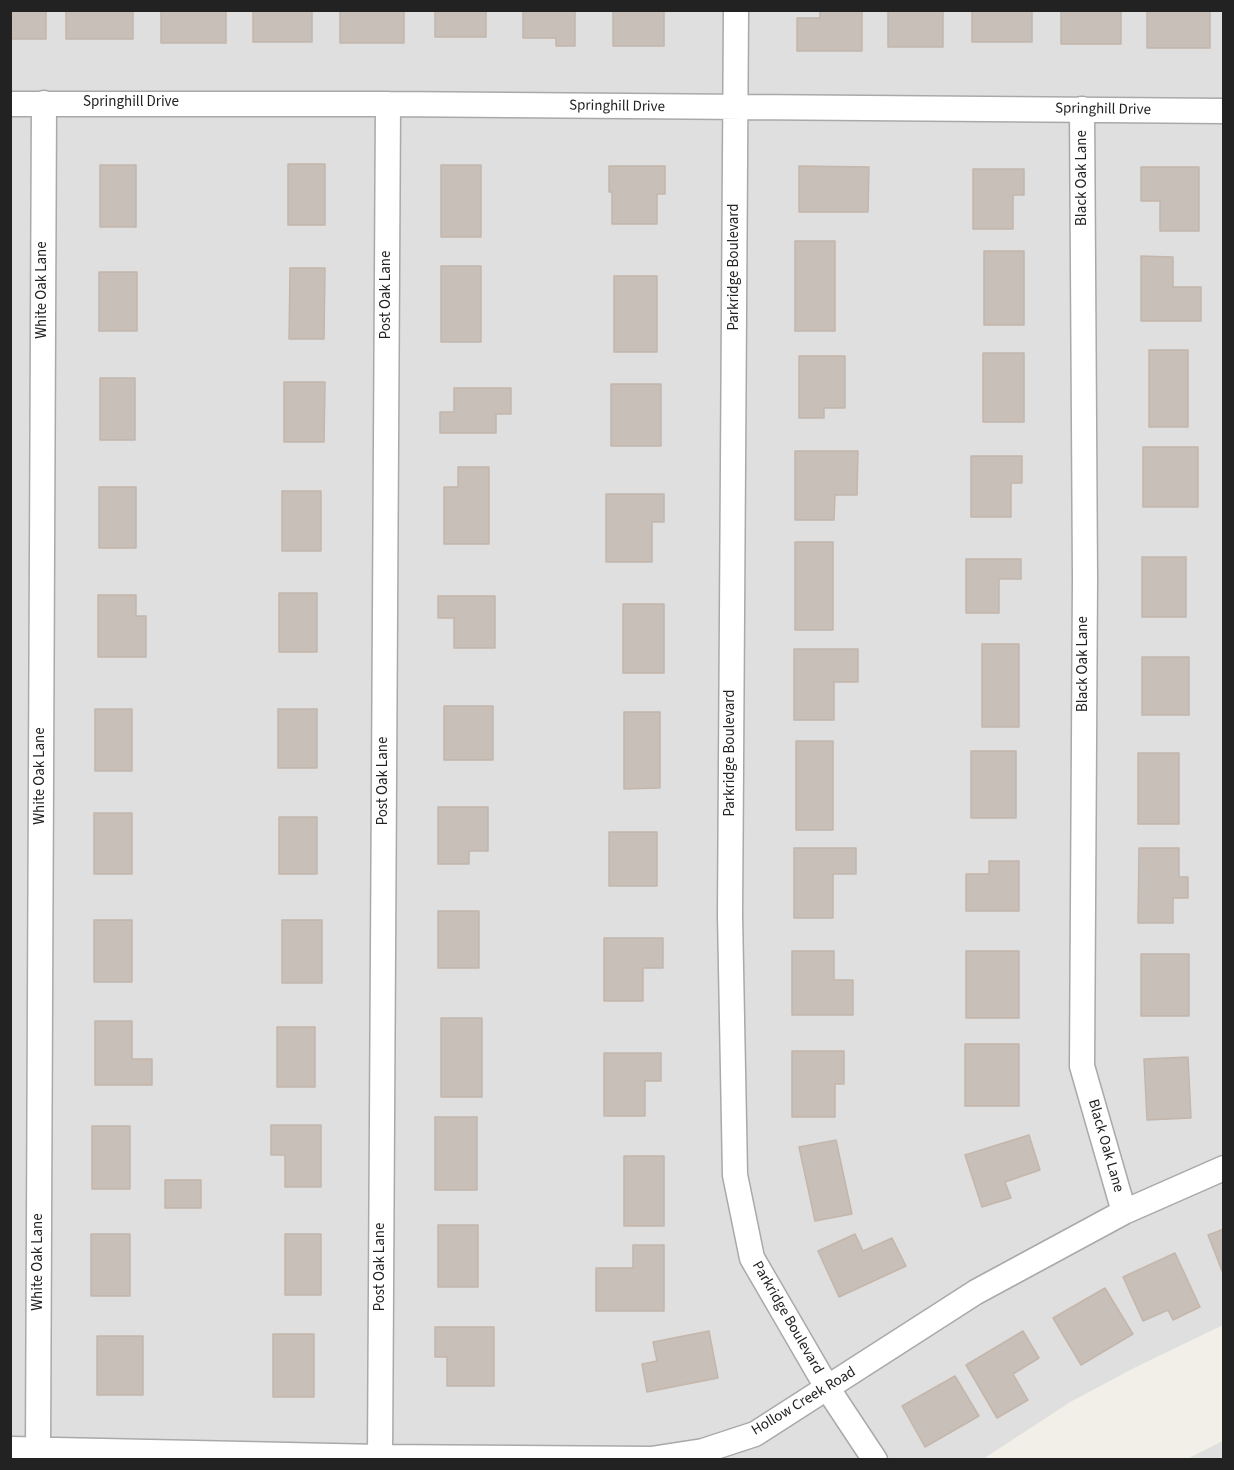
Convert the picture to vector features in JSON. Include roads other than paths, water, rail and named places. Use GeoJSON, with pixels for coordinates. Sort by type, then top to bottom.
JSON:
{"type":"FeatureCollection","features":[{"type":"Feature","properties":{"kind":"street","name":"Parkridge Boulevard"},"geometry":{"type":"LineString","coordinates":[[736,10],[730,903],[735,1175],[752,1258],[828,1389],[875,1460]]}},
{"type":"Feature","properties":{"kind":"street","name":"White Oak Lane"},"geometry":{"type":"LineString","coordinates":[[38,1449],[44,103]]}},
{"type":"Feature","properties":{"kind":"street","name":"Springhill Drive"},"geometry":{"type":"LineString","coordinates":[[10,104],[388,104],[1224,111]]}},
{"type":"Feature","properties":{"kind":"street","name":"Post Oak Lane"},"geometry":{"type":"LineString","coordinates":[[380,1457],[388,104]]}},
{"type":"Feature","properties":{"kind":"street","name":"Black Oak Lane"},"geometry":{"type":"LineString","coordinates":[[1082,109],[1085,579],[1082,1066],[1124,1212]]}},
{"type":"Feature","properties":{"kind":"street","name":"Hollow Creek Road"},"geometry":{"type":"LineString","coordinates":[[10,1449],[380,1457],[651,1459],[703,1451],[755,1434],[976,1292],[1124,1212],[1224,1167]]}}]}
